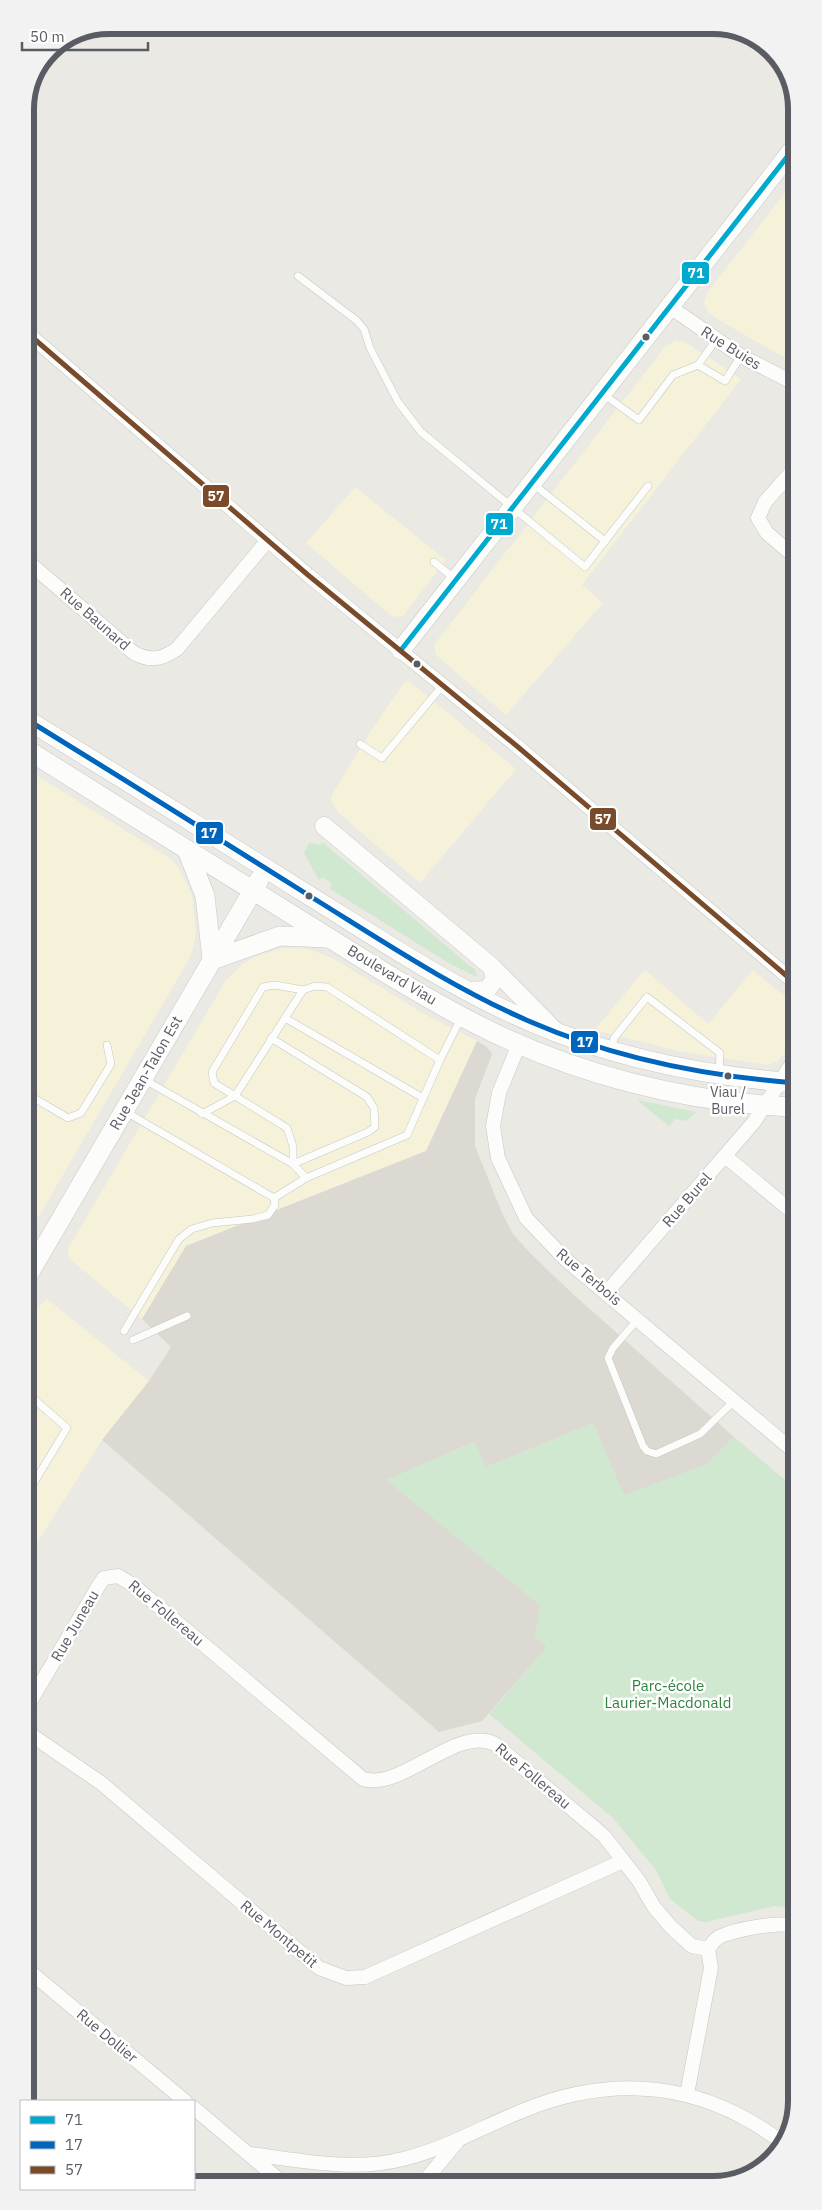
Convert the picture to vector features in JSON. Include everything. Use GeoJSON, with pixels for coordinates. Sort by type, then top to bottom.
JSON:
{"type":"FeatureCollection","features":[{"type":"Feature","properties":{"kind":"main road"},"geometry":{"type":"LineString","coordinates":[[401,650],[788,156]]}},
{"type":"Feature","properties":{"kind":"main road","name":"Boulevard Viau"},"geometry":{"type":"LineString","coordinates":[[34,724],[467,991],[531,1022],[611,1050],[718,1074],[788,1082]]}},
{"type":"Feature","properties":{"kind":"main road","name":"Boulevard Viau"},"geometry":{"type":"LineString","coordinates":[[34,754],[252,890],[462,1017],[519,1044],[590,1070],[652,1088],[714,1100],[788,1107]]}},
{"type":"Feature","properties":{"kind":"main road"},"geometry":{"type":"LineString","coordinates":[[188,850],[205,896],[212,960],[280,936],[331,938]]}},
{"type":"Feature","properties":{"kind":"main road","name":"Rue Jean-Talon Est"},"geometry":{"type":"LineString","coordinates":[[34,1249],[124,1111],[266,868]]}},
{"type":"Feature","properties":{"kind":"street","name":"Rue Buies"},"geometry":{"type":"LineString","coordinates":[[670,307],[741,356],[788,380]]}},
{"type":"Feature","properties":{"kind":"street"},"geometry":{"type":"LineString","coordinates":[[34,338],[268,540],[443,685],[788,977]]}},
{"type":"Feature","properties":{"kind":"street"},"geometry":{"type":"LineString","coordinates":[[788,476],[765,502],[758,518],[767,534],[788,551]]}},
{"type":"Feature","properties":{"kind":"street","name":"Rue Baunard"},"geometry":{"type":"LineString","coordinates":[[34,567],[134,653],[144,658],[155,659],[166,656],[177,649],[268,540]]}},
{"type":"Feature","properties":{"kind":"street","name":"Boulevard Viau"},"geometry":{"type":"LineString","coordinates":[[324,826],[492,967],[556,1032]]}},
{"type":"Feature","properties":{"kind":"street"},"geometry":{"type":"LineString","coordinates":[[467,991],[487,990],[495,979],[492,967]]}},
{"type":"Feature","properties":{"kind":"street","name":"Rue Terbois"},"geometry":{"type":"LineString","coordinates":[[519,1044],[496,1103],[494,1134],[498,1158],[516,1199],[531,1224],[561,1255],[788,1446]]}},
{"type":"Feature","properties":{"kind":"street","name":"Rue Burel"},"geometry":{"type":"LineString","coordinates":[[607,1292],[757,1119],[765,1106],[788,1082]]}},
{"type":"Feature","properties":{"kind":"street"},"geometry":{"type":"LineString","coordinates":[[725,1156],[788,1208]]}},
{"type":"Feature","properties":{"kind":"street","name":"Rue Juneau"},"geometry":{"type":"LineString","coordinates":[[34,1695],[99,1585],[104,1578],[111,1575]]}},
{"type":"Feature","properties":{"kind":"street","name":"Rue Follereau"},"geometry":{"type":"LineString","coordinates":[[111,1575],[118,1576],[133,1584],[363,1779],[381,1780],[469,1740],[486,1740],[495,1744],[604,1836],[639,1880],[662,1917],[692,1946],[708,1949]]}},
{"type":"Feature","properties":{"kind":"street","name":"Rue Montpetit"},"geometry":{"type":"LineString","coordinates":[[34,1737],[101,1783],[319,1968],[346,1978],[365,1977],[623,1861]]}},
{"type":"Feature","properties":{"kind":"street"},"geometry":{"type":"LineString","coordinates":[[687,2094],[711,1968],[708,1949],[719,1938],[762,1926],[788,1925]]}},
{"type":"Feature","properties":{"kind":"street","name":"Rue Dollier"},"geometry":{"type":"LineString","coordinates":[[34,1975],[185,2100]]}},
{"type":"Feature","properties":{"kind":"street"},"geometry":{"type":"LineString","coordinates":[[249,2154],[331,2164],[379,2163],[401,2160],[457,2141],[521,2111],[576,2094],[633,2088],[687,2094],[754,2123],[777,2139]]}},
{"type":"Feature","properties":{"kind":"street"},"geometry":{"type":"LineString","coordinates":[[195,2109],[275,2176]]}},
{"type":"Feature","properties":{"kind":"street"},"geometry":{"type":"LineString","coordinates":[[429,2176],[457,2141]]}},
{"type":"Feature","properties":{"kind":"lane"},"geometry":{"type":"LineString","coordinates":[[298,276],[356,320],[364,329],[377,363],[398,402],[421,432],[585,567],[648,486]]}},
{"type":"Feature","properties":{"kind":"lane"},"geometry":{"type":"LineString","coordinates":[[603,394],[639,420],[673,375],[698,365],[716,340]]}},
{"type":"Feature","properties":{"kind":"lane"},"geometry":{"type":"LineString","coordinates":[[698,365],[725,381],[741,356]]}},
{"type":"Feature","properties":{"kind":"lane"},"geometry":{"type":"LineString","coordinates":[[532,484],[605,541]]}},
{"type":"Feature","properties":{"kind":"lane"},"geometry":{"type":"LineString","coordinates":[[434,562],[457,580]]}},
{"type":"Feature","properties":{"kind":"lane"},"geometry":{"type":"LineString","coordinates":[[360,744],[382,758],[443,685]]}},
{"type":"Feature","properties":{"kind":"lane"},"geometry":{"type":"LineString","coordinates":[[293,1164],[292,1146],[287,1128],[214,1083],[212,1072],[263,987],[275,986],[303,990],[315,986],[327,987],[440,1060]]}},
{"type":"Feature","properties":{"kind":"lane"},"geometry":{"type":"LineString","coordinates":[[202,1114],[235,1096],[303,990]]}},
{"type":"Feature","properties":{"kind":"lane"},"geometry":{"type":"LineString","coordinates":[[611,1050],[614,1038],[647,997],[720,1053],[718,1074]]}},
{"type":"Feature","properties":{"kind":"lane"},"geometry":{"type":"LineString","coordinates":[[274,1198],[306,1178],[407,1135],[440,1060],[462,1017]]}},
{"type":"Feature","properties":{"kind":"lane"},"geometry":{"type":"LineString","coordinates":[[285,1018],[423,1098]]}},
{"type":"Feature","properties":{"kind":"lane"},"geometry":{"type":"LineString","coordinates":[[271,1038],[367,1097],[375,1113],[374,1127],[368,1132],[293,1164]]}},
{"type":"Feature","properties":{"kind":"lane"},"geometry":{"type":"LineString","coordinates":[[34,1099],[68,1118],[81,1113],[111,1064],[107,1045]]}},
{"type":"Feature","properties":{"kind":"lane"},"geometry":{"type":"LineString","coordinates":[[143,1079],[293,1164],[306,1178]]}},
{"type":"Feature","properties":{"kind":"lane"},"geometry":{"type":"LineString","coordinates":[[124,1111],[274,1198]]}},
{"type":"Feature","properties":{"kind":"lane"},"geometry":{"type":"LineString","coordinates":[[124,1332],[164,1260],[179,1239],[192,1229],[212,1223],[253,1219],[268,1215],[275,1205],[274,1198]]}},
{"type":"Feature","properties":{"kind":"lane"},"geometry":{"type":"LineString","coordinates":[[133,1340],[188,1316]]}},
{"type":"Feature","properties":{"kind":"lane"},"geometry":{"type":"LineString","coordinates":[[638,1319],[610,1352],[608,1358],[643,1446],[647,1451],[656,1454],[700,1434],[734,1400]]}},
{"type":"Feature","properties":{"kind":"lane"},"geometry":{"type":"LineString","coordinates":[[34,1399],[67,1428],[34,1482]]}},
{"type":"Feature","properties":{"kind":"shaded area"},"geometry":{"type":"Polygon","coordinates":[[[788,189],[788,360],[708,312],[704,303],[707,293],[788,189]]]}},
{"type":"Feature","properties":{"kind":"shaded area"},"geometry":{"type":"Polygon","coordinates":[[[675,340],[685,342],[741,379],[582,585],[603,603],[506,715],[436,655],[434,645],[664,348],[675,340]]]}},
{"type":"Feature","properties":{"kind":"shaded area"},"geometry":{"type":"Polygon","coordinates":[[[355,487],[446,560],[403,616],[396,617],[389,614],[306,543],[355,487]]]}},
{"type":"Feature","properties":{"kind":"shaded area"},"geometry":{"type":"Polygon","coordinates":[[[409,681],[516,769],[420,883],[339,813],[331,801],[333,793],[371,731],[403,684],[409,681]]]}},
{"type":"Feature","properties":{"kind":"shaded area"},"geometry":{"type":"Polygon","coordinates":[[[34,774],[171,859],[179,868],[192,895],[196,932],[193,949],[188,961],[39,1216],[34,1218],[34,774]]]}},
{"type":"Feature","properties":{"kind":"shaded area"},"geometry":{"type":"Polygon","coordinates":[[[283,948],[309,949],[334,959],[428,1016],[477,1041],[426,1151],[186,1246],[142,1319],[71,1260],[68,1256],[69,1247],[226,980],[243,964],[254,957],[283,948]]]}},
{"type":"Feature","properties":{"kind":"shaded area"},"geometry":{"type":"Polygon","coordinates":[[[645,970],[708,1024],[753,970],[788,999],[788,1049],[777,1062],[767,1065],[678,1051],[599,1031],[596,1028],[645,970]]]}},
{"type":"Feature","properties":{"kind":"shaded area"},"geometry":{"type":"Polygon","coordinates":[[[477,1041],[487,1047],[492,1054],[475,1099],[475,1146],[502,1213],[513,1234],[574,1295],[734,1437],[707,1464],[624,1496],[593,1423],[486,1467],[474,1442],[387,1480],[541,1606],[535,1636],[547,1647],[482,1721],[439,1732],[102,1440],[149,1381],[171,1347],[142,1319],[186,1246],[426,1151],[477,1041]]]}},
{"type":"Feature","properties":{"kind":"shaded area"},"geometry":{"type":"Polygon","coordinates":[[[47,1299],[149,1381],[102,1440],[34,1548],[34,1314],[47,1299]]]}},
{"type":"Feature","properties":{"kind":"green space"},"geometry":{"type":"Polygon","coordinates":[[[322,842],[475,970],[477,977],[447,962],[330,889],[332,884],[322,877],[319,880],[304,853],[309,843],[321,845],[322,842]]]}},
{"type":"Feature","properties":{"kind":"green space"},"geometry":{"type":"Polygon","coordinates":[[[637,1100],[696,1112],[686,1121],[675,1119],[669,1126],[637,1100]]]}},
{"type":"Feature","properties":{"kind":"green space","name":"Parc-école Laurier-Macdonald"},"geometry":{"type":"Polygon","coordinates":[[[593,1423],[624,1495],[707,1464],[734,1437],[788,1482],[788,1907],[775,1906],[706,1922],[698,1921],[670,1899],[656,1870],[613,1818],[489,1714],[547,1647],[535,1636],[541,1606],[386,1480],[475,1442],[486,1467],[593,1423]]]}},
{"type":"Feature","properties":{"kind":"green space"},"geometry":{"type":"Polygon","coordinates":[[[406,2174],[408,2176],[391,2176],[406,2174]]]}},
{"type":"Feature","properties":{"kind":"transit line","name":"71"},"geometry":{"type":"LineString","coordinates":[[401,650],[788,156]]}},
{"type":"Feature","properties":{"kind":"transit line","name":"57"},"geometry":{"type":"LineString","coordinates":[[34,339],[308,575],[518,747],[788,977]]}},
{"type":"Feature","properties":{"kind":"transit line","name":"17"},"geometry":{"type":"LineString","coordinates":[[34,724],[393,948],[447,980],[502,1009],[562,1035],[627,1055],[728,1076],[788,1082]]}},
{"type":"Feature","properties":{"kind":"place","name":"Viau / Burel"},"geometry":{"type":"Point","coordinates":[728,1076]}}]}
